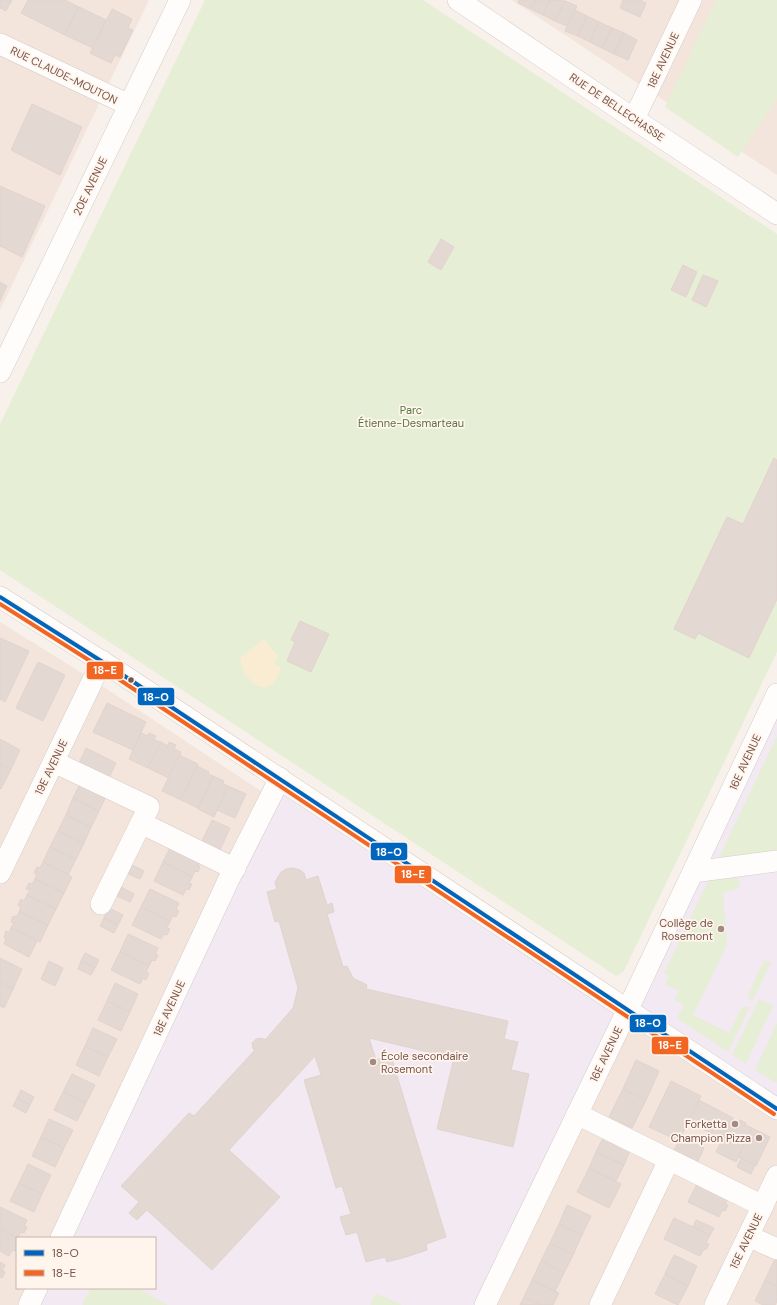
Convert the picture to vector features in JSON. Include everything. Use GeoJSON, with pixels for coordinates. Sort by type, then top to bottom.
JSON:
{"type":"FeatureCollection","features":[{"type":"Feature","properties":{"kind":"street","name":"20E AVENUE"},"geometry":{"type":"LineString","coordinates":[[0,372],[180,0]]}},
{"type":"Feature","properties":{"kind":"street","name":"RUE DE BELLECHASSE"},"geometry":{"type":"LineString","coordinates":[[458,0],[777,214]]}},
{"type":"Feature","properties":{"kind":"street","name":"18E AVENUE"},"geometry":{"type":"LineString","coordinates":[[634,119],[691,0]]}},
{"type":"Feature","properties":{"kind":"street","name":"RUE CLAUDE-MOUTON"},"geometry":{"type":"LineString","coordinates":[[0,44],[129,105]]}},
{"type":"Feature","properties":{"kind":"street"},"geometry":{"type":"LineString","coordinates":[[0,597],[102,661],[280,778],[777,1109]]}},
{"type":"Feature","properties":{"kind":"street","name":"19E AVENUE"},"geometry":{"type":"LineString","coordinates":[[0,873],[102,661]]}},
{"type":"Feature","properties":{"kind":"street","name":"16E AVENUE"},"geometry":{"type":"LineString","coordinates":[[485,1305],[628,1009],[777,694]]}},
{"type":"Feature","properties":{"kind":"street"},"geometry":{"type":"LineString","coordinates":[[54,762],[149,807],[101,904]]}},
{"type":"Feature","properties":{"kind":"street","name":"18E AVENUE"},"geometry":{"type":"LineString","coordinates":[[61,1237],[234,869],[280,778]]}},
{"type":"Feature","properties":{"kind":"street"},"geometry":{"type":"LineString","coordinates":[[141,823],[234,869]]}},
{"type":"Feature","properties":{"kind":"street"},"geometry":{"type":"LineString","coordinates":[[693,872],[777,861]]}},
{"type":"Feature","properties":{"kind":"street"},"geometry":{"type":"LineString","coordinates":[[577,1114],[763,1206]]}},
{"type":"Feature","properties":{"kind":"street"},"geometry":{"type":"LineString","coordinates":[[600,1305],[669,1160]]}},
{"type":"Feature","properties":{"kind":"street","name":"15E AVENUE"},"geometry":{"type":"LineString","coordinates":[[715,1305],[777,1176]]}},
{"type":"Feature","properties":{"kind":"street"},"geometry":{"type":"LineString","coordinates":[[748,1236],[777,1249]]}},
{"type":"Feature","properties":{"kind":"street"},"geometry":{"type":"LineString","coordinates":[[29,1305],[37,1289]]}},
{"type":"Feature","properties":{"kind":"shaded area"},"geometry":{"type":"Polygon","coordinates":[[[0,0],[149,0],[0,310],[0,0]]]}},
{"type":"Feature","properties":{"kind":"shaded area"},"geometry":{"type":"Polygon","coordinates":[[[512,0],[777,0],[777,175],[512,0]]]}},
{"type":"Feature","properties":{"kind":"shaded area"},"geometry":{"type":"Polygon","coordinates":[[[0,622],[90,678],[270,797],[777,1109],[777,1305],[0,1305],[0,622]]]}},
{"type":"Feature","properties":{"kind":"shaded area","name":"École secondaire Rosemont"},"geometry":{"type":"Polygon","coordinates":[[[777,694],[777,1109],[628,1010],[485,1305],[28,1305],[36,1289],[156,1289],[156,1237],[60,1237],[280,778],[628,1009],[777,694]]]}},
{"type":"Feature","properties":{"kind":"green space","name":"Parc Étienne-Desmarteau"},"geometry":{"type":"Polygon","coordinates":[[[205,0],[423,0],[777,234],[777,652],[624,971],[616,976],[0,570],[0,424],[205,0]]]}},
{"type":"Feature","properties":{"kind":"green space"},"geometry":{"type":"Polygon","coordinates":[[[716,0],[777,0],[777,99],[738,157],[665,107],[716,0]]]}},
{"type":"Feature","properties":{"kind":"green space"},"geometry":{"type":"Polygon","coordinates":[[[777,736],[777,852],[719,857],[777,736]]]}},
{"type":"Feature","properties":{"kind":"green space"},"geometry":{"type":"Polygon","coordinates":[[[737,878],[740,885],[739,887],[723,892],[727,945],[693,1015],[729,1033],[742,1007],[750,1007],[728,1052],[677,1018],[684,1005],[674,1000],[679,991],[665,984],[669,976],[664,973],[707,883],[712,879],[737,878]]]}},
{"type":"Feature","properties":{"kind":"green space"},"geometry":{"type":"Polygon","coordinates":[[[764,960],[771,963],[752,1002],[748,995],[764,960]]]}},
{"type":"Feature","properties":{"kind":"green space"},"geometry":{"type":"Polygon","coordinates":[[[759,999],[773,1006],[746,1064],[732,1055],[759,999]]]}},
{"type":"Feature","properties":{"kind":"green space"},"geometry":{"type":"Polygon","coordinates":[[[777,1023],[777,1081],[776,1083],[755,1070],[777,1023]]]}},
{"type":"Feature","properties":{"kind":"green space"},"geometry":{"type":"Polygon","coordinates":[[[90,1289],[139,1289],[168,1305],[82,1305],[90,1289]]]}},
{"type":"Feature","properties":{"kind":"green space"},"geometry":{"type":"Polygon","coordinates":[[[376,1293],[402,1305],[370,1305],[376,1293]]]}},
{"type":"Feature","properties":{"kind":"sand"},"geometry":{"type":"Polygon","coordinates":[[[264,639],[278,656],[274,664],[280,667],[275,681],[272,685],[267,687],[257,685],[245,676],[240,658],[264,639]]]}},
{"type":"Feature","properties":{"kind":"building"},"geometry":{"type":"Polygon","coordinates":[[[0,0],[12,0],[6,11],[0,8],[0,0]]]}},
{"type":"Feature","properties":{"kind":"building"},"geometry":{"type":"Polygon","coordinates":[[[28,0],[65,0],[79,7],[65,35],[21,13],[28,0]]]}},
{"type":"Feature","properties":{"kind":"building"},"geometry":{"type":"Polygon","coordinates":[[[519,0],[536,0],[531,9],[518,3],[519,0]]]}},
{"type":"Feature","properties":{"kind":"building"},"geometry":{"type":"Polygon","coordinates":[[[536,0],[550,0],[543,15],[531,9],[536,0]]]}},
{"type":"Feature","properties":{"kind":"building"},"geometry":{"type":"Polygon","coordinates":[[[550,0],[565,1],[555,21],[543,15],[550,0]]]}},
{"type":"Feature","properties":{"kind":"building"},"geometry":{"type":"Polygon","coordinates":[[[623,0],[640,0],[646,3],[640,17],[620,8],[623,0]]]}},
{"type":"Feature","properties":{"kind":"building"},"geometry":{"type":"Polygon","coordinates":[[[565,1],[577,6],[567,26],[555,21],[565,1]]]}},
{"type":"Feature","properties":{"kind":"building"},"geometry":{"type":"Polygon","coordinates":[[[79,7],[106,20],[93,48],[65,35],[79,7]]]}},
{"type":"Feature","properties":{"kind":"building"},"geometry":{"type":"Polygon","coordinates":[[[112,9],[132,19],[128,28],[133,30],[120,57],[115,55],[111,63],[90,53],[112,9]]]}},
{"type":"Feature","properties":{"kind":"building"},"geometry":{"type":"Polygon","coordinates":[[[575,10],[587,16],[578,36],[565,31],[575,10]]]}},
{"type":"Feature","properties":{"kind":"building"},"geometry":{"type":"Polygon","coordinates":[[[587,16],[599,22],[590,42],[578,36],[587,16]]]}},
{"type":"Feature","properties":{"kind":"building"},"geometry":{"type":"Polygon","coordinates":[[[599,22],[612,28],[602,48],[590,42],[599,22]]]}},
{"type":"Feature","properties":{"kind":"building"},"geometry":{"type":"Polygon","coordinates":[[[612,28],[624,33],[614,54],[602,48],[612,28]]]}},
{"type":"Feature","properties":{"kind":"building"},"geometry":{"type":"Polygon","coordinates":[[[624,33],[637,40],[628,60],[614,54],[624,33]]]}},
{"type":"Feature","properties":{"kind":"building"},"geometry":{"type":"Polygon","coordinates":[[[32,104],[82,127],[60,175],[11,150],[32,104]]]}},
{"type":"Feature","properties":{"kind":"building"},"geometry":{"type":"Polygon","coordinates":[[[0,186],[45,206],[22,257],[0,246],[0,186]]]}},
{"type":"Feature","properties":{"kind":"building"},"geometry":{"type":"Polygon","coordinates":[[[441,239],[454,247],[441,270],[428,262],[441,239]]]}},
{"type":"Feature","properties":{"kind":"building"},"geometry":{"type":"Polygon","coordinates":[[[683,265],[697,272],[686,297],[671,290],[683,265]]]}},
{"type":"Feature","properties":{"kind":"building"},"geometry":{"type":"Polygon","coordinates":[[[703,275],[718,281],[706,307],[692,300],[703,275]]]}},
{"type":"Feature","properties":{"kind":"building"},"geometry":{"type":"Polygon","coordinates":[[[0,282],[7,286],[0,301],[0,282]]]}},
{"type":"Feature","properties":{"kind":"building"},"geometry":{"type":"Polygon","coordinates":[[[774,458],[777,460],[777,599],[749,658],[698,633],[695,639],[674,629],[727,517],[743,524],[774,458]]]}},
{"type":"Feature","properties":{"kind":"building"},"geometry":{"type":"Polygon","coordinates":[[[300,621],[329,634],[311,672],[287,661],[295,642],[291,640],[300,621]]]}},
{"type":"Feature","properties":{"kind":"building"},"geometry":{"type":"Polygon","coordinates":[[[0,638],[29,651],[5,702],[0,699],[0,638]]]}},
{"type":"Feature","properties":{"kind":"building"},"geometry":{"type":"Polygon","coordinates":[[[38,662],[65,675],[43,721],[16,708],[38,662]]]}},
{"type":"Feature","properties":{"kind":"building"},"geometry":{"type":"Polygon","coordinates":[[[107,703],[146,722],[133,750],[93,732],[107,703]]]}},
{"type":"Feature","properties":{"kind":"building"},"geometry":{"type":"Polygon","coordinates":[[[141,733],[148,736],[149,733],[156,736],[154,740],[161,742],[148,768],[129,759],[141,733]]]}},
{"type":"Feature","properties":{"kind":"building"},"geometry":{"type":"Polygon","coordinates":[[[0,739],[20,750],[11,769],[0,764],[0,739]]]}},
{"type":"Feature","properties":{"kind":"building"},"geometry":{"type":"Polygon","coordinates":[[[161,742],[168,746],[169,742],[176,745],[174,749],[181,752],[169,778],[148,768],[161,742]]]}},
{"type":"Feature","properties":{"kind":"building"},"geometry":{"type":"Polygon","coordinates":[[[86,748],[116,763],[107,782],[77,768],[86,748]]]}},
{"type":"Feature","properties":{"kind":"building"},"geometry":{"type":"Polygon","coordinates":[[[179,755],[198,764],[181,800],[162,791],[179,755]]]}},
{"type":"Feature","properties":{"kind":"building"},"geometry":{"type":"Polygon","coordinates":[[[0,764],[11,769],[1,789],[0,788],[0,764]]]}},
{"type":"Feature","properties":{"kind":"building"},"geometry":{"type":"Polygon","coordinates":[[[197,766],[209,772],[208,774],[213,776],[198,808],[181,800],[197,766]]]}},
{"type":"Feature","properties":{"kind":"building"},"geometry":{"type":"Polygon","coordinates":[[[213,776],[224,781],[223,784],[228,786],[214,817],[198,809],[213,776]]]}},
{"type":"Feature","properties":{"kind":"building"},"geometry":{"type":"Polygon","coordinates":[[[81,782],[107,794],[99,811],[73,798],[81,782]]]}},
{"type":"Feature","properties":{"kind":"building"},"geometry":{"type":"Polygon","coordinates":[[[228,786],[246,794],[235,818],[217,810],[228,786]]]}},
{"type":"Feature","properties":{"kind":"building"},"geometry":{"type":"Polygon","coordinates":[[[73,798],[99,811],[91,827],[66,815],[73,798]]]}},
{"type":"Feature","properties":{"kind":"building"},"geometry":{"type":"Polygon","coordinates":[[[66,815],[91,827],[84,843],[58,831],[66,815]]]}},
{"type":"Feature","properties":{"kind":"building"},"geometry":{"type":"Polygon","coordinates":[[[212,820],[230,828],[219,852],[201,843],[212,820]]]}},
{"type":"Feature","properties":{"kind":"building"},"geometry":{"type":"Polygon","coordinates":[[[58,831],[84,843],[76,859],[50,847],[58,831]]]}},
{"type":"Feature","properties":{"kind":"building"},"geometry":{"type":"Polygon","coordinates":[[[172,844],[201,859],[198,865],[200,866],[198,872],[195,871],[192,877],[163,862],[172,844]]]}},
{"type":"Feature","properties":{"kind":"building"},"geometry":{"type":"Polygon","coordinates":[[[50,847],[76,859],[68,875],[43,862],[50,847]]]}},
{"type":"Feature","properties":{"kind":"building"},"geometry":{"type":"Polygon","coordinates":[[[43,862],[72,877],[64,893],[35,879],[37,874],[34,873],[37,867],[40,868],[43,862]]]}},
{"type":"Feature","properties":{"kind":"building"},"geometry":{"type":"Polygon","coordinates":[[[163,862],[192,877],[189,883],[192,884],[189,890],[186,889],[183,895],[154,881],[163,862]]]}},
{"type":"Feature","properties":{"kind":"building"},"geometry":{"type":"Polygon","coordinates":[[[130,864],[144,871],[140,879],[126,873],[130,864]]]}},
{"type":"Feature","properties":{"kind":"building"},"geometry":{"type":"Polygon","coordinates":[[[293,868],[304,873],[306,880],[318,876],[327,905],[332,903],[334,912],[327,914],[343,967],[347,966],[353,978],[367,985],[366,989],[508,1021],[504,1039],[518,1042],[511,1070],[529,1074],[513,1147],[437,1129],[454,1058],[369,1038],[376,1060],[391,1056],[446,1237],[426,1244],[427,1250],[406,1257],[387,1262],[385,1257],[366,1262],[357,1232],[346,1235],[340,1217],[351,1214],[342,1186],[336,1188],[304,1080],[321,1075],[315,1056],[229,1150],[280,1197],[212,1270],[147,1210],[137,1220],[129,1213],[139,1202],[121,1186],[189,1113],[194,1116],[255,1050],[253,1049],[252,1043],[256,1039],[262,1038],[265,1040],[293,1008],[298,988],[279,921],[275,922],[267,892],[277,889],[275,882],[281,872],[286,869],[293,868]]]}},
{"type":"Feature","properties":{"kind":"building"},"geometry":{"type":"Polygon","coordinates":[[[35,879],[64,893],[56,909],[27,895],[30,890],[26,889],[29,883],[32,884],[35,879]]]}},
{"type":"Feature","properties":{"kind":"building"},"geometry":{"type":"Polygon","coordinates":[[[121,887],[134,894],[130,902],[117,896],[121,887]]]}},
{"type":"Feature","properties":{"kind":"building"},"geometry":{"type":"Polygon","coordinates":[[[150,889],[179,903],[176,909],[179,911],[176,917],[173,915],[170,921],[141,907],[150,889]]]}},
{"type":"Feature","properties":{"kind":"building"},"geometry":{"type":"Polygon","coordinates":[[[27,895],[56,909],[48,925],[19,912],[21,907],[18,905],[21,899],[24,901],[27,895]]]}},
{"type":"Feature","properties":{"kind":"building"},"geometry":{"type":"Polygon","coordinates":[[[141,907],[170,921],[167,928],[170,929],[167,935],[164,934],[161,939],[132,925],[141,907]]]}},
{"type":"Feature","properties":{"kind":"building"},"geometry":{"type":"Polygon","coordinates":[[[109,908],[123,915],[118,925],[104,918],[109,908]]]}},
{"type":"Feature","properties":{"kind":"building"},"geometry":{"type":"Polygon","coordinates":[[[19,912],[48,925],[40,942],[11,928],[14,923],[11,922],[13,916],[16,917],[19,912]]]}},
{"type":"Feature","properties":{"kind":"building"},"geometry":{"type":"Polygon","coordinates":[[[104,918],[118,925],[114,933],[100,926],[104,918]]]}},
{"type":"Feature","properties":{"kind":"building"},"geometry":{"type":"Polygon","coordinates":[[[11,928],[37,941],[29,957],[4,944],[6,939],[4,938],[6,931],[9,933],[11,928]]]}},
{"type":"Feature","properties":{"kind":"building"},"geometry":{"type":"Polygon","coordinates":[[[128,934],[158,948],[155,954],[158,955],[155,961],[152,960],[149,966],[120,952],[128,934]]]}},
{"type":"Feature","properties":{"kind":"building"},"geometry":{"type":"Polygon","coordinates":[[[120,952],[149,966],[146,972],[149,973],[146,980],[143,978],[140,984],[111,970],[120,952]]]}},
{"type":"Feature","properties":{"kind":"building"},"geometry":{"type":"Polygon","coordinates":[[[85,953],[99,960],[95,968],[81,961],[85,953]]]}},
{"type":"Feature","properties":{"kind":"building"},"geometry":{"type":"Polygon","coordinates":[[[0,958],[22,969],[13,989],[0,982],[0,958]]]}},
{"type":"Feature","properties":{"kind":"building"},"geometry":{"type":"Polygon","coordinates":[[[49,961],[63,968],[55,986],[41,979],[49,961]]]}},
{"type":"Feature","properties":{"kind":"building"},"geometry":{"type":"Polygon","coordinates":[[[81,961],[95,968],[91,975],[78,969],[81,961]]]}},
{"type":"Feature","properties":{"kind":"building"},"geometry":{"type":"Polygon","coordinates":[[[0,982],[13,989],[4,1008],[0,1006],[0,982]]]}},
{"type":"Feature","properties":{"kind":"building"},"geometry":{"type":"Polygon","coordinates":[[[115,983],[138,994],[130,1012],[107,1001],[115,983]]]}},
{"type":"Feature","properties":{"kind":"building"},"geometry":{"type":"Polygon","coordinates":[[[107,1001],[130,1012],[121,1031],[98,1020],[107,1001]]]}},
{"type":"Feature","properties":{"kind":"building"},"geometry":{"type":"Polygon","coordinates":[[[93,1028],[117,1039],[108,1057],[85,1046],[93,1028]]]}},
{"type":"Feature","properties":{"kind":"building"},"geometry":{"type":"Polygon","coordinates":[[[85,1046],[108,1057],[99,1076],[76,1065],[85,1046]]]}},
{"type":"Feature","properties":{"kind":"building"},"geometry":{"type":"Polygon","coordinates":[[[636,1060],[659,1071],[646,1100],[623,1089],[636,1060]]]}},
{"type":"Feature","properties":{"kind":"building"},"geometry":{"type":"Polygon","coordinates":[[[72,1074],[95,1085],[86,1103],[63,1092],[72,1074]]]}},
{"type":"Feature","properties":{"kind":"building"},"geometry":{"type":"Polygon","coordinates":[[[671,1081],[701,1096],[679,1141],[649,1127],[671,1081]]]}},
{"type":"Feature","properties":{"kind":"building"},"geometry":{"type":"Polygon","coordinates":[[[623,1089],[646,1100],[632,1128],[609,1117],[623,1089]]]}},
{"type":"Feature","properties":{"kind":"building"},"geometry":{"type":"Polygon","coordinates":[[[21,1090],[34,1097],[30,1105],[17,1098],[21,1090]]]}},
{"type":"Feature","properties":{"kind":"building"},"geometry":{"type":"Polygon","coordinates":[[[63,1092],[86,1103],[77,1121],[54,1110],[63,1092]]]}},
{"type":"Feature","properties":{"kind":"building"},"geometry":{"type":"Polygon","coordinates":[[[17,1098],[30,1105],[26,1113],[13,1106],[17,1098]]]}},
{"type":"Feature","properties":{"kind":"building"},"geometry":{"type":"Polygon","coordinates":[[[699,1100],[733,1118],[723,1139],[688,1122],[699,1100]]]}},
{"type":"Feature","properties":{"kind":"building"},"geometry":{"type":"Polygon","coordinates":[[[49,1119],[73,1130],[64,1148],[41,1137],[49,1119]]]}},
{"type":"Feature","properties":{"kind":"building"},"geometry":{"type":"Polygon","coordinates":[[[733,1119],[739,1122],[740,1120],[746,1123],[745,1125],[752,1128],[736,1162],[716,1152],[733,1119]]]}},
{"type":"Feature","properties":{"kind":"building"},"geometry":{"type":"Polygon","coordinates":[[[752,1128],[770,1137],[756,1166],[738,1157],[752,1128]]]}},
{"type":"Feature","properties":{"kind":"building"},"geometry":{"type":"Polygon","coordinates":[[[604,1136],[631,1148],[624,1165],[596,1152],[604,1136]]]}},
{"type":"Feature","properties":{"kind":"building"},"geometry":{"type":"Polygon","coordinates":[[[41,1137],[64,1148],[55,1167],[32,1156],[41,1137]]]}},
{"type":"Feature","properties":{"kind":"building"},"geometry":{"type":"Polygon","coordinates":[[[681,1137],[704,1148],[697,1163],[673,1152],[681,1137]]]}},
{"type":"Feature","properties":{"kind":"building"},"geometry":{"type":"Polygon","coordinates":[[[596,1152],[624,1165],[616,1181],[589,1168],[596,1152]]]}},
{"type":"Feature","properties":{"kind":"building"},"geometry":{"type":"Polygon","coordinates":[[[741,1158],[755,1165],[751,1174],[737,1167],[741,1158]]]}},
{"type":"Feature","properties":{"kind":"building"},"geometry":{"type":"Polygon","coordinates":[[[28,1164],[51,1175],[42,1194],[19,1183],[28,1164]]]}},
{"type":"Feature","properties":{"kind":"building"},"geometry":{"type":"Polygon","coordinates":[[[589,1168],[621,1184],[609,1208],[577,1192],[589,1168]]]}},
{"type":"Feature","properties":{"kind":"building"},"geometry":{"type":"Polygon","coordinates":[[[698,1182],[729,1198],[725,1204],[728,1205],[725,1211],[722,1210],[719,1217],[688,1202],[698,1182]]]}},
{"type":"Feature","properties":{"kind":"building"},"geometry":{"type":"Polygon","coordinates":[[[19,1183],[42,1194],[34,1212],[10,1201],[19,1183]]]}},
{"type":"Feature","properties":{"kind":"building"},"geometry":{"type":"Polygon","coordinates":[[[567,1205],[591,1216],[582,1235],[559,1224],[567,1205]]]}},
{"type":"Feature","properties":{"kind":"building"},"geometry":{"type":"Polygon","coordinates":[[[0,1207],[27,1220],[24,1226],[27,1227],[24,1233],[21,1232],[18,1237],[0,1229],[0,1207]]]}},
{"type":"Feature","properties":{"kind":"building"},"geometry":{"type":"Polygon","coordinates":[[[674,1218],[710,1235],[706,1243],[709,1244],[700,1256],[664,1239],[674,1218]]]}},
{"type":"Feature","properties":{"kind":"building"},"geometry":{"type":"Polygon","coordinates":[[[696,1220],[714,1228],[710,1235],[693,1227],[696,1220]]]}},
{"type":"Feature","properties":{"kind":"building"},"geometry":{"type":"Polygon","coordinates":[[[559,1224],[582,1235],[573,1255],[550,1243],[559,1224]]]}},
{"type":"Feature","properties":{"kind":"building"},"geometry":{"type":"Polygon","coordinates":[[[0,1229],[16,1237],[16,1248],[15,1251],[12,1250],[9,1256],[0,1251],[0,1229]]]}},
{"type":"Feature","properties":{"kind":"building"},"geometry":{"type":"Polygon","coordinates":[[[550,1243],[573,1255],[564,1273],[541,1261],[550,1243]]]}},
{"type":"Feature","properties":{"kind":"building"},"geometry":{"type":"Polygon","coordinates":[[[674,1255],[697,1266],[688,1286],[665,1274],[674,1255]]]}},
{"type":"Feature","properties":{"kind":"building"},"geometry":{"type":"Polygon","coordinates":[[[775,1259],[777,1260],[777,1286],[765,1280],[775,1259]]]}},
{"type":"Feature","properties":{"kind":"building"},"geometry":{"type":"Polygon","coordinates":[[[541,1261],[564,1273],[555,1291],[532,1280],[541,1261]]]}},
{"type":"Feature","properties":{"kind":"building"},"geometry":{"type":"Polygon","coordinates":[[[0,1262],[5,1265],[2,1271],[5,1272],[2,1278],[0,1277],[0,1262]]]}},
{"type":"Feature","properties":{"kind":"building"},"geometry":{"type":"Polygon","coordinates":[[[665,1274],[688,1286],[678,1305],[655,1294],[665,1274]]]}},
{"type":"Feature","properties":{"kind":"building"},"geometry":{"type":"Polygon","coordinates":[[[532,1280],[559,1293],[553,1305],[541,1305],[524,1297],[532,1280]]]}},
{"type":"Feature","properties":{"kind":"building"},"geometry":{"type":"Polygon","coordinates":[[[765,1280],[777,1286],[777,1302],[775,1305],[763,1305],[755,1301],[765,1280]]]}},
{"type":"Feature","properties":{"kind":"building"},"geometry":{"type":"Polygon","coordinates":[[[524,1297],[541,1305],[520,1305],[524,1297]]]}},
{"type":"Feature","properties":{"kind":"transit line","name":"18-O"},"geometry":{"type":"LineString","coordinates":[[0,597],[117,671],[777,1109]]}},
{"type":"Feature","properties":{"kind":"transit line","name":"18-E"},"geometry":{"type":"LineString","coordinates":[[0,604],[114,676],[774,1114]]}},
{"type":"Feature","properties":{"kind":"place","name":"Collège de Rosemont"},"geometry":{"type":"Point","coordinates":[721,929]}},
{"type":"Feature","properties":{"kind":"place","name":"École secondaire Rosemont"},"geometry":{"type":"Point","coordinates":[373,1062]}},
{"type":"Feature","properties":{"kind":"place","name":"Forketta"},"geometry":{"type":"Point","coordinates":[735,1124]}},
{"type":"Feature","properties":{"kind":"place","name":"Champion Pizza"},"geometry":{"type":"Point","coordinates":[759,1138]}}]}
